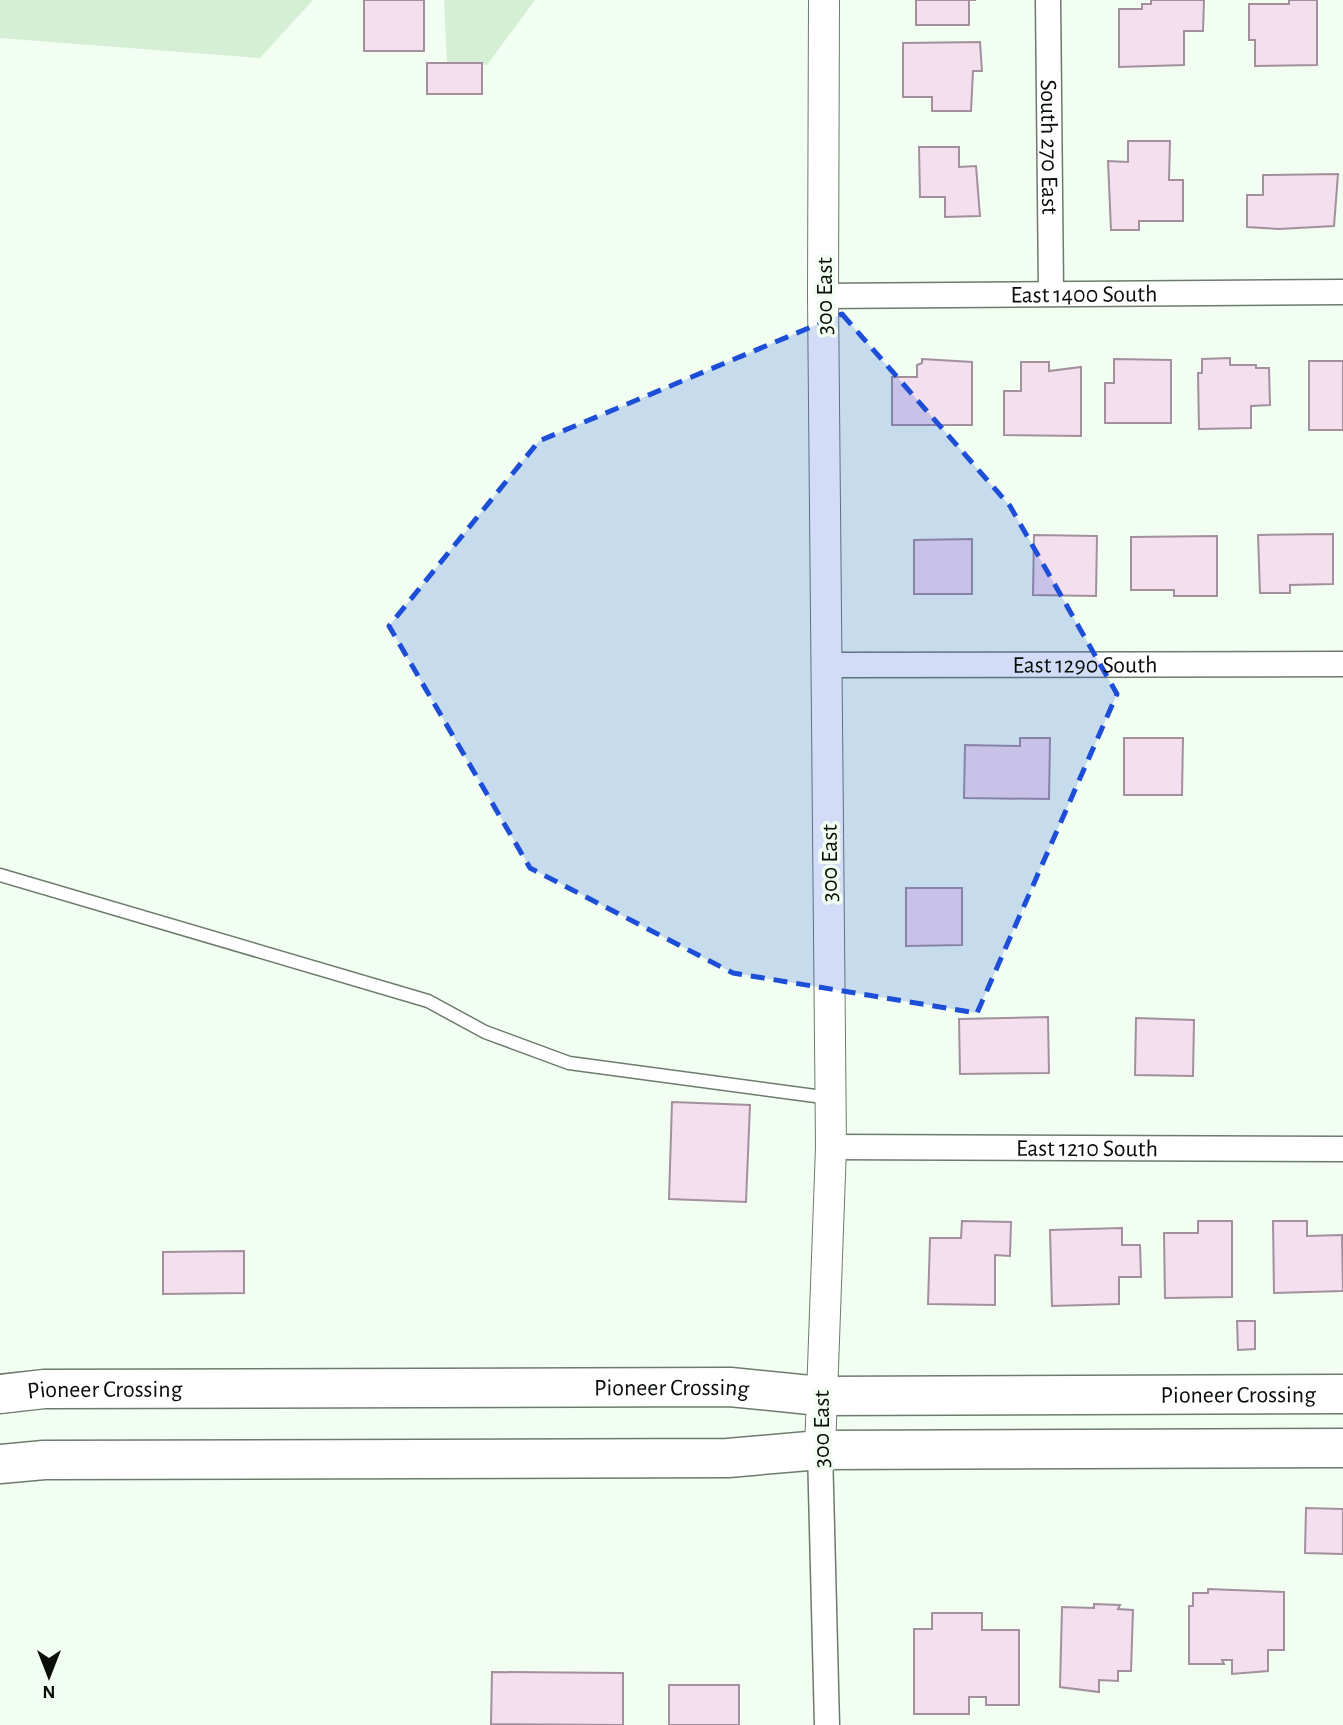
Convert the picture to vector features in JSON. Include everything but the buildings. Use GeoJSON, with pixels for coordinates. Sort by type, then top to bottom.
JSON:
{"type":"FeatureCollection","features":[{"type":"Feature","properties":{"kind":"highway","name":"Pioneer Crossing"},"geometry":{"type":"LineString","coordinates":[[0,1394],[44,1389],[730,1387],[820,1396],[1343,1394]]}},
{"type":"Feature","properties":{"kind":"highway"},"geometry":{"type":"LineString","coordinates":[[0,1464],[58,1460],[728,1458],[820,1450],[1343,1448]]}},
{"type":"Feature","properties":{"kind":"street","name":"300 East"},"geometry":{"type":"LineString","coordinates":[[824,0],[823,296],[831,1147],[820,1450],[827,1725]]}},
{"type":"Feature","properties":{"kind":"street","name":"South 270 East"},"geometry":{"type":"LineString","coordinates":[[1048,0],[1051,292]]}},
{"type":"Feature","properties":{"kind":"street","name":"East 1400 South"},"geometry":{"type":"LineString","coordinates":[[823,296],[1051,292],[1343,292]]}},
{"type":"Feature","properties":{"kind":"street","name":"East 1290 South"},"geometry":{"type":"LineString","coordinates":[[828,665],[1343,664]]}},
{"type":"Feature","properties":{"kind":"street","name":"East 1210 South"},"geometry":{"type":"LineString","coordinates":[[831,1147],[1343,1149]]}},
{"type":"Feature","properties":{"kind":"lane"},"geometry":{"type":"LineString","coordinates":[[0,875],[428,1001],[485,1032],[569,1063],[830,1098]]}},
{"type":"Feature","properties":{"kind":"highlighted area"},"geometry":{"type":"Polygon","coordinates":[[[842,314],[1010,506],[1117,694],[977,1013],[733,973],[530,868],[389,626],[539,441],[842,314]]]}},
{"type":"Feature","properties":{"kind":"green space"},"geometry":{"type":"Polygon","coordinates":[[[0,0],[313,0],[260,58],[0,38],[0,0]]]}},
{"type":"Feature","properties":{"kind":"green space"},"geometry":{"type":"Polygon","coordinates":[[[444,0],[535,0],[487,65],[447,63],[444,0]]]}}]}
